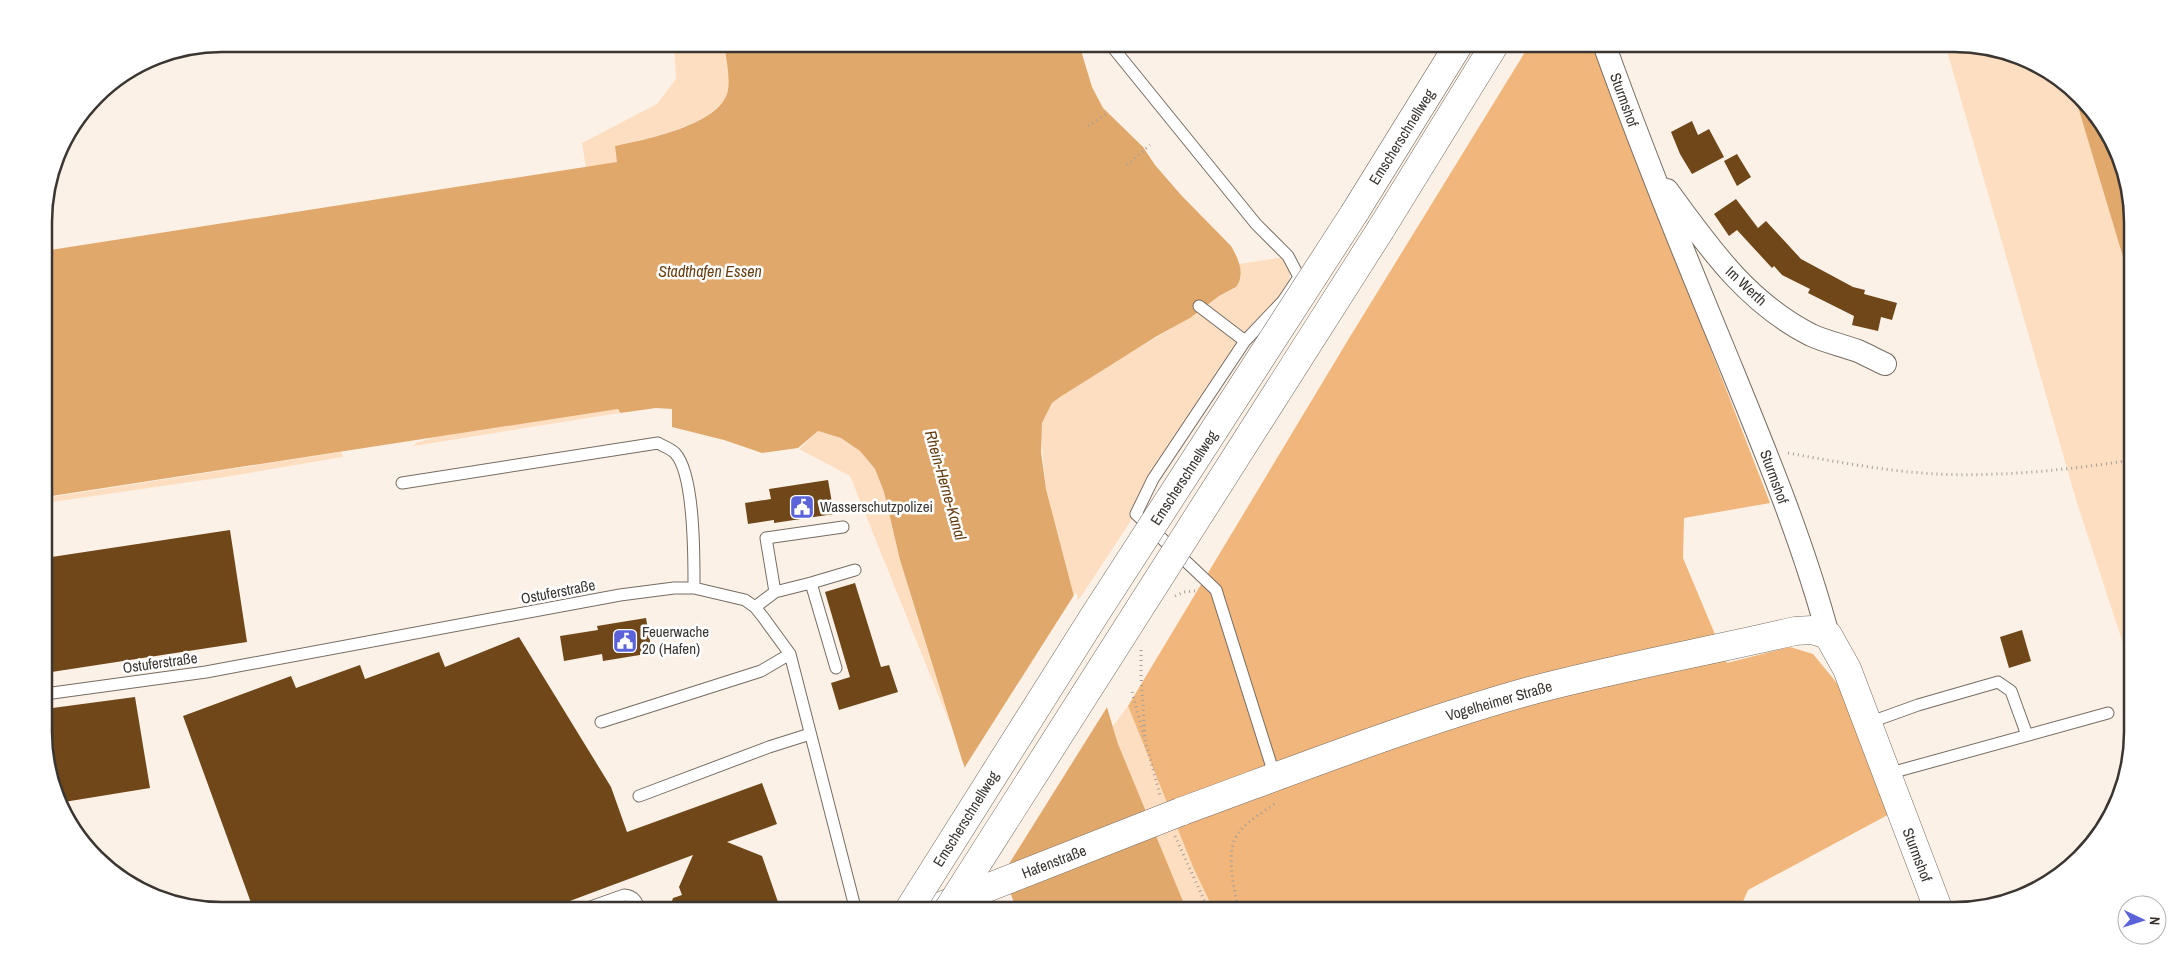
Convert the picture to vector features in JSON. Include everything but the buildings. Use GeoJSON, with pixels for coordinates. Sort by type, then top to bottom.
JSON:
{"type":"FeatureCollection","features":[{"type":"Feature","properties":{"kind":"main road","name":"Emscherschnellweg"},"geometry":{"type":"LineString","coordinates":[[914,902],[1094,616],[1436,85],[1454,52]]}},
{"type":"Feature","properties":{"kind":"main road","name":"Emscherschnellweg"},"geometry":{"type":"LineString","coordinates":[[953,902],[1381,229],[1490,52]]}},
{"type":"Feature","properties":{"kind":"main road","name":"Vogelheimer Straße"},"geometry":{"type":"LineString","coordinates":[[1180,812],[1276,789],[1382,737],[1517,695],[1589,676],[1795,631],[1812,630],[1828,635]]}},
{"type":"Feature","properties":{"kind":"main road","name":"Sturmshof"},"geometry":{"type":"LineString","coordinates":[[1828,635],[1848,669],[1936,902]]}},
{"type":"Feature","properties":{"kind":"main road","name":"Hafenstraße"},"geometry":{"type":"LineString","coordinates":[[951,902],[1180,812]]}},
{"type":"Feature","properties":{"kind":"street","name":"Sturmshof"},"geometry":{"type":"LineString","coordinates":[[1607,52],[1646,161],[1764,449],[1819,602],[1828,635]]}},
{"type":"Feature","properties":{"kind":"street","name":"Im Werth"},"geometry":{"type":"LineString","coordinates":[[1646,161],[1722,264],[1746,290],[1782,318],[1811,335],[1857,351],[1885,364]]}},
{"type":"Feature","properties":{"kind":"lane"},"geometry":{"type":"LineString","coordinates":[[1117,52],[1256,224],[1288,256],[1299,277],[1283,301],[1245,341],[1154,479],[1136,514],[1216,590],[1276,789]]}},
{"type":"Feature","properties":{"kind":"lane"},"geometry":{"type":"LineString","coordinates":[[1199,306],[1245,341]]}},
{"type":"Feature","properties":{"kind":"lane"},"geometry":{"type":"LineString","coordinates":[[402,483],[658,444],[675,452],[684,470],[691,512],[694,588]]}},
{"type":"Feature","properties":{"kind":"lane"},"geometry":{"type":"LineString","coordinates":[[775,592],[766,538],[843,527]]}},
{"type":"Feature","properties":{"kind":"lane"},"geometry":{"type":"LineString","coordinates":[[755,607],[775,592],[854,570]]}},
{"type":"Feature","properties":{"kind":"lane"},"geometry":{"type":"LineString","coordinates":[[811,583],[836,668]]}},
{"type":"Feature","properties":{"kind":"lane","name":"Ostuferstraße"},"geometry":{"type":"LineString","coordinates":[[52,693],[206,672],[620,595],[674,588],[694,588],[745,600],[755,607],[790,654],[854,902]]}},
{"type":"Feature","properties":{"kind":"lane"},"geometry":{"type":"LineString","coordinates":[[601,722],[761,672],[790,654]]}},
{"type":"Feature","properties":{"kind":"lane"},"geometry":{"type":"LineString","coordinates":[[1868,723],[1918,705],[1998,682],[2011,691],[2027,735]]}},
{"type":"Feature","properties":{"kind":"lane"},"geometry":{"type":"LineString","coordinates":[[1887,774],[2108,713]]}},
{"type":"Feature","properties":{"kind":"lane"},"geometry":{"type":"LineString","coordinates":[[639,796],[768,747],[810,734]]}},
{"type":"Feature","properties":{"kind":"lane"},"geometry":{"type":"LineString","coordinates":[[606,902],[624,896],[631,896],[636,902]]}},
{"type":"Feature","properties":{"kind":"path"},"geometry":{"type":"LineString","coordinates":[[1088,126],[1108,113]]}},
{"type":"Feature","properties":{"kind":"path"},"geometry":{"type":"LineString","coordinates":[[1127,165],[1150,145]]}},
{"type":"Feature","properties":{"kind":"path"},"geometry":{"type":"LineString","coordinates":[[1764,449],[1843,463],[1934,474],[1968,475],[2075,469],[2124,461]]}},
{"type":"Feature","properties":{"kind":"path"},"geometry":{"type":"LineString","coordinates":[[1170,599],[1184,592],[1216,590]]}},
{"type":"Feature","properties":{"kind":"path"},"geometry":{"type":"LineString","coordinates":[[1143,641],[1141,676],[1146,747]]}},
{"type":"Feature","properties":{"kind":"path"},"geometry":{"type":"LineString","coordinates":[[1237,902],[1232,859],[1234,840],[1276,789]]}},
{"type":"Feature","properties":{"kind":"shaded area"},"geometry":{"type":"Polygon","coordinates":[[[1525,52],[1596,52],[1770,503],[1684,518],[1683,558],[1727,663],[1790,647],[1813,654],[1836,682],[1860,723],[1895,811],[1748,890],[1743,902],[1210,902],[1193,867],[1128,706],[1348,340],[1525,52]]]}},
{"type":"Feature","properties":{"kind":"shaded area"},"geometry":{"type":"Polygon","coordinates":[[[1947,52],[1988,56],[2020,65],[2040,75],[2075,102],[2124,260],[2124,647],[2077,503],[1947,52]]]}},
{"type":"Feature","properties":{"kind":"shaded area"},"geometry":{"type":"Polygon","coordinates":[[[674,53],[726,53],[728,67],[728,90],[723,102],[712,112],[697,121],[661,135],[615,146],[618,162],[586,168],[582,143],[657,104],[676,79],[674,53]]]}},
{"type":"Feature","properties":{"kind":"shaded area"},"geometry":{"type":"Polygon","coordinates":[[[1292,256],[1289,281],[1076,604],[1046,489],[1041,437],[1042,423],[1052,403],[1077,384],[1191,317],[1219,296],[1235,288],[1241,277],[1239,264],[1292,256]]]}},
{"type":"Feature","properties":{"kind":"shaded area"},"geometry":{"type":"Polygon","coordinates":[[[617,409],[619,413],[414,446],[416,443],[436,437],[617,409]]]}},
{"type":"Feature","properties":{"kind":"shaded area"},"geometry":{"type":"Polygon","coordinates":[[[818,431],[841,438],[860,451],[875,469],[884,492],[900,560],[952,729],[850,476],[799,449],[818,431]]]}},
{"type":"Feature","properties":{"kind":"shaded area"},"geometry":{"type":"Polygon","coordinates":[[[341,452],[343,457],[225,477],[52,502],[52,497],[341,452]]]}},
{"type":"Feature","properties":{"kind":"shaded area"},"geometry":{"type":"Polygon","coordinates":[[[1128,706],[1193,867],[1210,902],[1183,902],[1128,773],[1113,726],[1128,706]]]}},
{"type":"Feature","properties":{"kind":"water"},"geometry":{"type":"Polygon","coordinates":[[[726,53],[1082,53],[1092,87],[1103,108],[1143,147],[1155,165],[1181,195],[1234,251],[1241,271],[1236,287],[1219,296],[1190,318],[1157,336],[1060,397],[1052,403],[1042,423],[1041,452],[1046,489],[1076,604],[1118,744],[1183,902],[1014,902],[962,760],[900,560],[884,492],[875,469],[860,451],[841,438],[818,431],[798,448],[762,453],[724,440],[672,427],[672,409],[656,408],[620,413],[618,409],[52,496],[53,250],[617,162],[615,146],[644,140],[680,129],[712,113],[723,102],[728,90],[728,67],[726,53]]]}},
{"type":"Feature","properties":{"kind":"water"},"geometry":{"type":"Polygon","coordinates":[[[2077,105],[2102,138],[2112,157],[2119,179],[2123,200],[2124,260],[2077,105]]]}},
{"type":"Feature","properties":{"kind":"pier"},"geometry":{"type":"Polygon","coordinates":[[[1076,592],[1109,704],[1002,875],[963,770],[1076,592]]]}},
{"type":"Feature","properties":{"kind":"place","name":"Wasserschutzpolizei"},"geometry":{"type":"Point","coordinates":[802,507]}},
{"type":"Feature","properties":{"kind":"place","name":"Feuerwache 20 (Hafen)"},"geometry":{"type":"Point","coordinates":[625,641]}},
{"type":"Feature","properties":{"kind":"water label","name":"Stadthafen Essen"},"geometry":{"type":"Point","coordinates":[710,271]}},
{"type":"Feature","properties":{"kind":"water label","name":"Rhein-Herne-Kanal"},"geometry":{"type":"Point","coordinates":[946,485]}}]}
